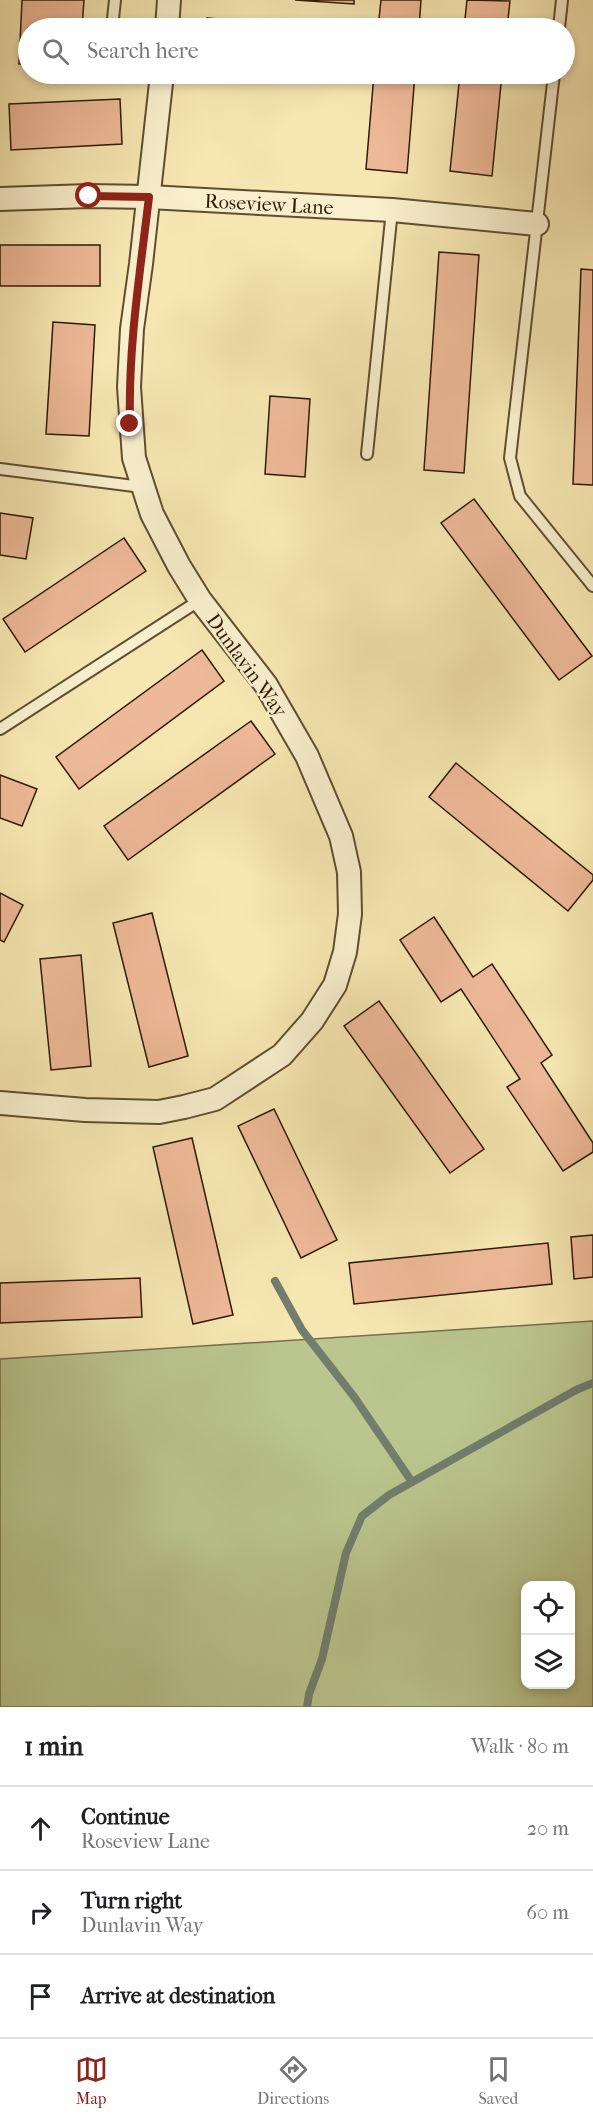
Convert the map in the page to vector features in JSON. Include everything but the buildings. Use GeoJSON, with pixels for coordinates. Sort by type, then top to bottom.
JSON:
{"type":"FeatureCollection","features":[{"type":"Feature","properties":{"kind":"street"},"geometry":{"type":"LineString","coordinates":[[168,18],[169,0]]}},
{"type":"Feature","properties":{"kind":"street","name":"Dunlavin Way"},"geometry":{"type":"LineString","coordinates":[[0,1103],[85,1110],[159,1112],[215,1099],[282,1056],[312,1021],[335,985],[345,952],[350,914],[349,872],[341,836],[308,756],[266,685],[200,600],[152,514],[134,458],[129,387],[132,329],[161,84]]}},
{"type":"Feature","properties":{"kind":"street","name":"Roseview Lane"},"geometry":{"type":"LineString","coordinates":[[0,199],[89,196],[149,197],[392,210],[537,225]]}},
{"type":"Feature","properties":{"kind":"lane"},"geometry":{"type":"LineString","coordinates":[[113,18],[115,0]]}},
{"type":"Feature","properties":{"kind":"lane"},"geometry":{"type":"LineString","coordinates":[[560,18],[562,0]]}},
{"type":"Feature","properties":{"kind":"lane"},"geometry":{"type":"LineString","coordinates":[[553,84],[510,458],[520,496],[593,586]]}},
{"type":"Feature","properties":{"kind":"lane"},"geometry":{"type":"LineString","coordinates":[[367,454],[392,210]]}},
{"type":"Feature","properties":{"kind":"lane"},"geometry":{"type":"LineString","coordinates":[[0,469],[142,487]]}},
{"type":"Feature","properties":{"kind":"lane"},"geometry":{"type":"LineString","coordinates":[[0,729],[200,600]]}},
{"type":"Feature","properties":{"kind":"green space"},"geometry":{"type":"Polygon","coordinates":[[[593,1321],[593,1707],[0,1707],[0,1359],[593,1321]]]}},
{"type":"Feature","properties":{"kind":"waterway"},"geometry":{"type":"LineString","coordinates":[[275,1281],[302,1330],[355,1398],[412,1482]]}},
{"type":"Feature","properties":{"kind":"waterway"},"geometry":{"type":"LineString","coordinates":[[307,1707],[309,1694],[322,1659],[346,1553],[362,1516],[389,1495],[576,1390],[593,1383]]}},
{"type":"Feature","properties":{"kind":"route"},"geometry":{"type":"LineString","coordinates":[[89,196],[149,197],[132,329],[130,424]]}}]}
